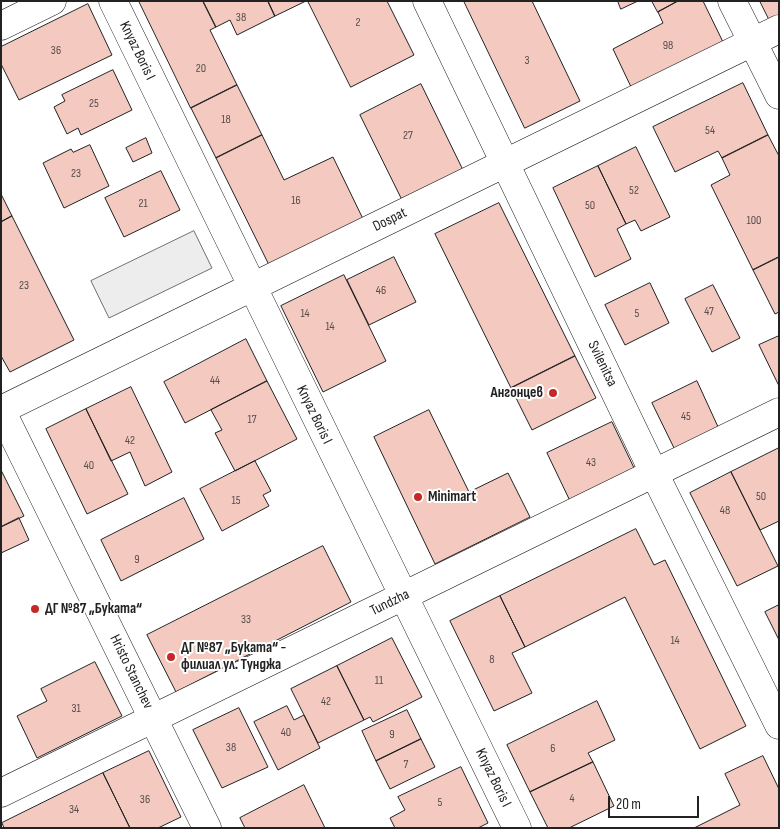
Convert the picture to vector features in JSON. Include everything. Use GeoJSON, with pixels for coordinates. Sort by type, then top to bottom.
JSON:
{"type":"FeatureCollection","features":[{"type":"Feature","properties":{"kind":"street"},"geometry":{"type":"LineString","coordinates":[[1,26],[52,1]]}},
{"type":"Feature","properties":{"kind":"street","name":"Knyaz Boris I"},"geometry":{"type":"LineString","coordinates":[[113,1],[517,828]]}},
{"type":"Feature","properties":{"kind":"street","name":"Svilenitsa"},"geometry":{"type":"LineString","coordinates":[[427,1],[654,473],[779,725]]}},
{"type":"Feature","properties":{"kind":"street"},"geometry":{"type":"LineString","coordinates":[[732,1],[779,95]]}},
{"type":"Feature","properties":{"kind":"street","name":"Dospat"},"geometry":{"type":"LineString","coordinates":[[1,410],[779,29]]}},
{"type":"Feature","properties":{"kind":"street","name":"Hristo Stanchev"},"geometry":{"type":"LineString","coordinates":[[1,410],[207,828]]}},
{"type":"Feature","properties":{"kind":"street","name":"Tundzha"},"geometry":{"type":"LineString","coordinates":[[1,793],[779,412]]}},
{"type":"Feature","properties":{"kind":"shaded area"},"geometry":{"type":"Polygon","coordinates":[[[194,231],[212,268],[109,318],[91,281],[194,231]]]}},
{"type":"Feature","properties":{"kind":"building"},"geometry":{"type":"Polygon","coordinates":[[[139,1],[203,1],[216,27],[210,30],[237,85],[191,108],[139,1]]]}},
{"type":"Feature","properties":{"kind":"building"},"geometry":{"type":"Polygon","coordinates":[[[203,1],[268,1],[275,16],[237,35],[230,20],[216,27],[203,1]]]}},
{"type":"Feature","properties":{"kind":"building"},"geometry":{"type":"Polygon","coordinates":[[[268,1],[306,1],[275,16],[268,1]]]}},
{"type":"Feature","properties":{"kind":"building"},"geometry":{"type":"Polygon","coordinates":[[[308,1],[387,1],[414,55],[351,87],[308,1]]]}},
{"type":"Feature","properties":{"kind":"building"},"geometry":{"type":"Polygon","coordinates":[[[464,1],[532,1],[580,101],[525,128],[464,1]]]}},
{"type":"Feature","properties":{"kind":"building"},"geometry":{"type":"Polygon","coordinates":[[[618,1],[638,1],[621,9],[618,1]]]}},
{"type":"Feature","properties":{"kind":"building"},"geometry":{"type":"Polygon","coordinates":[[[652,1],[678,1],[658,12],[652,1]]]}},
{"type":"Feature","properties":{"kind":"building"},"geometry":{"type":"Polygon","coordinates":[[[678,1],[703,1],[724,44],[632,89],[613,49],[663,23],[658,12],[678,1]]]}},
{"type":"Feature","properties":{"kind":"building"},"geometry":{"type":"Polygon","coordinates":[[[760,1],[779,1],[779,17],[770,21],[760,1]]]}},
{"type":"Feature","properties":{"kind":"building"},"geometry":{"type":"Polygon","coordinates":[[[88,4],[112,55],[19,100],[1,64],[1,47],[88,4]]]}},
{"type":"Feature","properties":{"kind":"building"},"geometry":{"type":"Polygon","coordinates":[[[113,70],[132,110],[81,135],[78,128],[67,134],[54,107],[65,101],[62,95],[113,70]]]}},
{"type":"Feature","properties":{"kind":"building"},"geometry":{"type":"Polygon","coordinates":[[[743,83],[768,135],[722,158],[718,151],[675,172],[653,127],[743,83]]]}},
{"type":"Feature","properties":{"kind":"building"},"geometry":{"type":"Polygon","coordinates":[[[421,84],[463,170],[402,200],[360,115],[421,84]]]}},
{"type":"Feature","properties":{"kind":"building"},"geometry":{"type":"Polygon","coordinates":[[[237,85],[262,135],[216,158],[191,108],[237,85]]]}},
{"type":"Feature","properties":{"kind":"building"},"geometry":{"type":"Polygon","coordinates":[[[262,135],[284,180],[333,157],[364,221],[270,267],[216,158],[262,135]]]}},
{"type":"Feature","properties":{"kind":"building"},"geometry":{"type":"Polygon","coordinates":[[[768,135],[779,156],[779,257],[753,270],[711,185],[730,175],[722,158],[768,135]]]}},
{"type":"Feature","properties":{"kind":"building"},"geometry":{"type":"Polygon","coordinates":[[[146,138],[152,153],[133,162],[126,148],[146,138]]]}},
{"type":"Feature","properties":{"kind":"building"},"geometry":{"type":"Polygon","coordinates":[[[90,145],[109,186],[64,208],[43,163],[71,149],[73,152],[90,145]]]}},
{"type":"Feature","properties":{"kind":"building"},"geometry":{"type":"Polygon","coordinates":[[[636,147],[670,217],[641,231],[635,220],[626,224],[598,166],[636,147]]]}},
{"type":"Feature","properties":{"kind":"building"},"geometry":{"type":"Polygon","coordinates":[[[598,166],[626,224],[617,229],[631,259],[595,277],[553,188],[598,166]]]}},
{"type":"Feature","properties":{"kind":"building"},"geometry":{"type":"Polygon","coordinates":[[[161,171],[180,210],[124,237],[105,198],[161,171]]]}},
{"type":"Feature","properties":{"kind":"building"},"geometry":{"type":"Polygon","coordinates":[[[1,194],[12,216],[1,222],[1,194]]]}},
{"type":"Feature","properties":{"kind":"building"},"geometry":{"type":"Polygon","coordinates":[[[499,203],[575,356],[511,388],[435,234],[499,203]]]}},
{"type":"Feature","properties":{"kind":"building"},"geometry":{"type":"Polygon","coordinates":[[[12,216],[74,340],[10,372],[1,356],[1,222],[12,216]]]}},
{"type":"Feature","properties":{"kind":"building"},"geometry":{"type":"Polygon","coordinates":[[[394,257],[416,302],[369,325],[347,280],[394,257]]]}},
{"type":"Feature","properties":{"kind":"building"},"geometry":{"type":"Polygon","coordinates":[[[779,257],[779,312],[775,314],[753,270],[779,257]]]}},
{"type":"Feature","properties":{"kind":"building"},"geometry":{"type":"Polygon","coordinates":[[[344,275],[386,361],[323,392],[281,306],[344,275]]]}},
{"type":"Feature","properties":{"kind":"building"},"geometry":{"type":"Polygon","coordinates":[[[650,283],[669,323],[625,345],[605,305],[650,283]]]}},
{"type":"Feature","properties":{"kind":"building"},"geometry":{"type":"Polygon","coordinates":[[[713,285],[740,338],[712,352],[685,299],[713,285]]]}},
{"type":"Feature","properties":{"kind":"building"},"geometry":{"type":"Polygon","coordinates":[[[779,336],[779,386],[759,345],[779,336]]]}},
{"type":"Feature","properties":{"kind":"building"},"geometry":{"type":"Polygon","coordinates":[[[246,339],[267,381],[185,423],[164,382],[246,339]]]}},
{"type":"Feature","properties":{"kind":"building","name":"Ангонцев"},"geometry":{"type":"Polygon","coordinates":[[[575,356],[596,398],[532,430],[511,388],[575,356]]]}},
{"type":"Feature","properties":{"kind":"building"},"geometry":{"type":"Polygon","coordinates":[[[267,381],[297,439],[235,471],[215,433],[222,430],[211,410],[267,381]]]}},
{"type":"Feature","properties":{"kind":"building"},"geometry":{"type":"Polygon","coordinates":[[[697,381],[719,429],[675,450],[652,403],[697,381]]]}},
{"type":"Feature","properties":{"kind":"building"},"geometry":{"type":"Polygon","coordinates":[[[131,387],[172,472],[145,486],[130,452],[111,461],[86,409],[131,387]]]}},
{"type":"Feature","properties":{"kind":"building"},"geometry":{"type":"Polygon","coordinates":[[[86,409],[128,494],[87,514],[46,429],[86,409]]]}},
{"type":"Feature","properties":{"kind":"building"},"geometry":{"type":"Polygon","coordinates":[[[429,410],[469,492],[508,473],[530,517],[435,564],[374,437],[429,410]]]}},
{"type":"Feature","properties":{"kind":"building"},"geometry":{"type":"Polygon","coordinates":[[[612,422],[636,472],[571,503],[547,453],[612,422]]]}},
{"type":"Feature","properties":{"kind":"building"},"geometry":{"type":"Polygon","coordinates":[[[779,448],[779,521],[760,530],[731,472],[779,448]]]}},
{"type":"Feature","properties":{"kind":"building"},"geometry":{"type":"Polygon","coordinates":[[[255,461],[271,491],[263,495],[269,506],[222,531],[200,489],[255,461]]]}},
{"type":"Feature","properties":{"kind":"building"},"geometry":{"type":"Polygon","coordinates":[[[1,470],[24,516],[1,527],[1,470]]]}},
{"type":"Feature","properties":{"kind":"building"},"geometry":{"type":"Polygon","coordinates":[[[731,472],[778,566],[737,586],[690,493],[731,472]]]}},
{"type":"Feature","properties":{"kind":"building"},"geometry":{"type":"Polygon","coordinates":[[[184,498],[204,539],[121,581],[101,540],[184,498]]]}},
{"type":"Feature","properties":{"kind":"building"},"geometry":{"type":"Polygon","coordinates":[[[19,518],[29,540],[1,553],[1,527],[19,518]]]}},
{"type":"Feature","properties":{"kind":"building"},"geometry":{"type":"Polygon","coordinates":[[[636,529],[654,565],[665,560],[746,726],[700,749],[625,597],[525,647],[500,596],[636,529]]]}},
{"type":"Feature","properties":{"kind":"building"},"geometry":{"type":"Polygon","coordinates":[[[323,546],[351,602],[176,692],[147,635],[323,546]]]}},
{"type":"Feature","properties":{"kind":"building"},"geometry":{"type":"Polygon","coordinates":[[[500,596],[525,647],[512,653],[532,693],[494,711],[450,621],[500,596]]]}},
{"type":"Feature","properties":{"kind":"building"},"geometry":{"type":"Polygon","coordinates":[[[779,605],[779,640],[765,612],[779,605]]]}},
{"type":"Feature","properties":{"kind":"building"},"geometry":{"type":"Polygon","coordinates":[[[392,638],[422,697],[373,722],[370,717],[364,720],[337,666],[392,638]]]}},
{"type":"Feature","properties":{"kind":"building"},"geometry":{"type":"Polygon","coordinates":[[[95,662],[122,716],[37,758],[17,716],[47,701],[41,689],[95,662]]]}},
{"type":"Feature","properties":{"kind":"building"},"geometry":{"type":"Polygon","coordinates":[[[337,666],[364,720],[318,743],[291,689],[337,666]]]}},
{"type":"Feature","properties":{"kind":"building"},"geometry":{"type":"Polygon","coordinates":[[[597,701],[615,740],[588,753],[593,762],[530,792],[507,745],[597,701]]]}},
{"type":"Feature","properties":{"kind":"building"},"geometry":{"type":"Polygon","coordinates":[[[287,706],[294,720],[304,715],[320,748],[278,770],[254,722],[287,706]]]}},
{"type":"Feature","properties":{"kind":"building"},"geometry":{"type":"Polygon","coordinates":[[[239,708],[268,767],[222,788],[193,730],[239,708]]]}},
{"type":"Feature","properties":{"kind":"building"},"geometry":{"type":"Polygon","coordinates":[[[407,710],[421,739],[376,761],[362,731],[407,710]]]}},
{"type":"Feature","properties":{"kind":"building"},"geometry":{"type":"Polygon","coordinates":[[[421,739],[435,767],[390,789],[376,761],[421,739]]]}},
{"type":"Feature","properties":{"kind":"building"},"geometry":{"type":"Polygon","coordinates":[[[149,751],[181,817],[158,828],[130,828],[103,773],[149,751]]]}},
{"type":"Feature","properties":{"kind":"building"},"geometry":{"type":"Polygon","coordinates":[[[763,756],[779,789],[779,828],[694,828],[740,805],[725,774],[763,756]]]}},
{"type":"Feature","properties":{"kind":"building"},"geometry":{"type":"Polygon","coordinates":[[[593,762],[614,806],[569,828],[548,828],[530,792],[593,762]]]}},
{"type":"Feature","properties":{"kind":"building"},"geometry":{"type":"Polygon","coordinates":[[[461,767],[488,823],[478,828],[395,828],[390,818],[405,810],[398,797],[461,767]]]}},
{"type":"Feature","properties":{"kind":"building"},"geometry":{"type":"Polygon","coordinates":[[[103,773],[130,828],[4,828],[2,823],[103,773]]]}},
{"type":"Feature","properties":{"kind":"building"},"geometry":{"type":"Polygon","coordinates":[[[304,785],[325,828],[245,828],[240,818],[304,785]]]}},
{"type":"Feature","properties":{"kind":"place","name":"Ангонцев"},"geometry":{"type":"Point","coordinates":[553,393]}},
{"type":"Feature","properties":{"kind":"place","name":"Minimart"},"geometry":{"type":"Point","coordinates":[418,497]}},
{"type":"Feature","properties":{"kind":"place","name":"ДГ №87 „Буката“"},"geometry":{"type":"Point","coordinates":[35,609]}},
{"type":"Feature","properties":{"kind":"place","name":"ДГ №87 „Буката“ - филиал ул. Тунджа"},"geometry":{"type":"Point","coordinates":[171,657]}}]}
